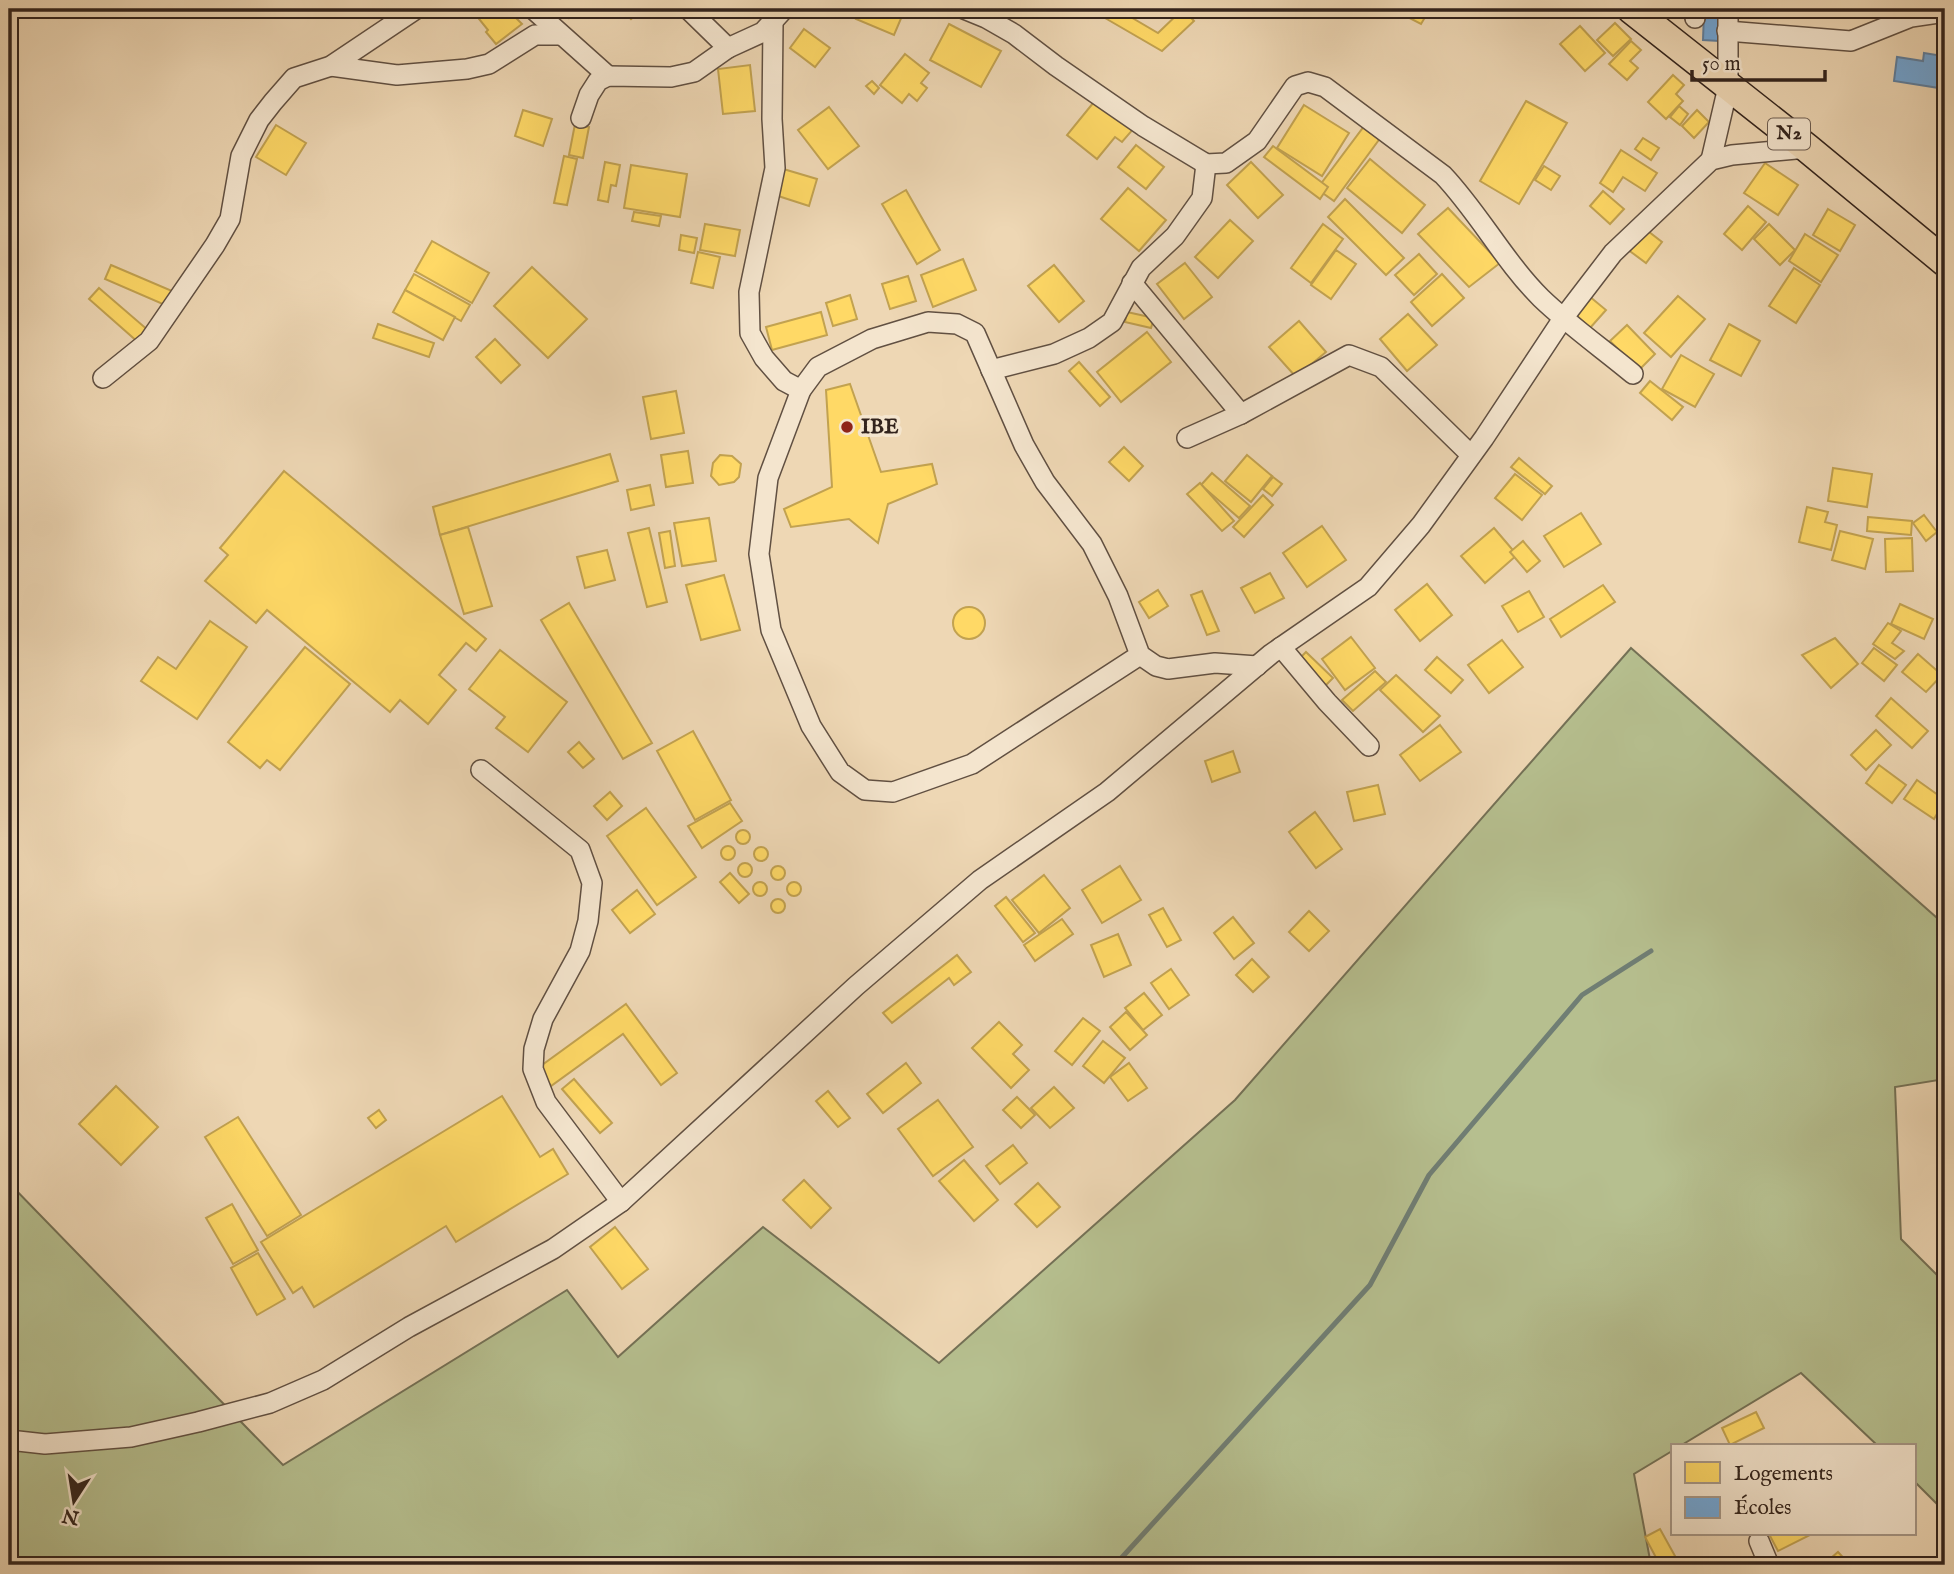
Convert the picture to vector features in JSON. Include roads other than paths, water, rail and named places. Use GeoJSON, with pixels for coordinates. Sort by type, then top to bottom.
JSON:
{"type":"FeatureCollection","features":[{"type":"Feature","properties":{"kind":"highway","name":"N2"},"geometry":{"type":"LineString","coordinates":[[1630,9],[1807,148],[1945,262]]}},
{"type":"Feature","properties":{"kind":"street"},"geometry":{"type":"LineString","coordinates":[[103,378],[149,341],[215,245],[230,219],[241,156],[260,120],[294,78],[331,66],[416,9]]}},
{"type":"Feature","properties":{"kind":"street"},"geometry":{"type":"LineString","coordinates":[[533,9],[608,76]]}},
{"type":"Feature","properties":{"kind":"street"},"geometry":{"type":"LineString","coordinates":[[688,9],[728,48]]}},
{"type":"Feature","properties":{"kind":"street"},"geometry":{"type":"LineString","coordinates":[[964,9],[1014,34],[1143,126],[1206,164],[1226,163],[1257,141],[1295,86],[1308,82],[1325,87],[1444,175],[1541,298],[1633,374]]}},
{"type":"Feature","properties":{"kind":"street"},"geometry":{"type":"LineString","coordinates":[[1711,160],[1728,87],[1728,9]]}},
{"type":"Feature","properties":{"kind":"street"},"geometry":{"type":"LineString","coordinates":[[1727,31],[1851,41],[1910,17],[1945,12]]}},
{"type":"Feature","properties":{"kind":"street"},"geometry":{"type":"LineString","coordinates":[[581,118],[595,83],[608,76],[671,77],[694,72],[728,48],[763,32],[778,16]]}},
{"type":"Feature","properties":{"kind":"street"},"geometry":{"type":"LineString","coordinates":[[778,16],[772,119],[775,168],[749,292],[751,333],[764,358],[777,374],[801,390]]}},
{"type":"Feature","properties":{"kind":"street"},"geometry":{"type":"LineString","coordinates":[[331,66],[397,75],[467,69],[489,64],[535,35],[560,35]]}},
{"type":"Feature","properties":{"kind":"street"},"geometry":{"type":"LineString","coordinates":[[9,1440],[45,1444],[131,1437],[270,1403],[323,1380],[409,1327],[553,1249],[621,1202],[856,986],[980,880],[1107,792],[1257,666],[1368,587],[1421,525],[1564,317],[1613,253],[1711,160],[1732,155],[1807,148]]}},
{"type":"Feature","properties":{"kind":"street"},"geometry":{"type":"LineString","coordinates":[[991,370],[1054,354],[1089,338],[1112,322],[1141,268],[1175,236],[1202,198],[1206,164]]}},
{"type":"Feature","properties":{"kind":"street"},"geometry":{"type":"LineString","coordinates":[[1132,283],[1241,414]]}},
{"type":"Feature","properties":{"kind":"street"},"geometry":{"type":"LineString","coordinates":[[1140,654],[972,764],[893,792],[865,790],[840,772],[811,726],[771,630],[759,554],[768,478],[801,390],[818,367],[872,339],[928,322],[957,324],[975,333],[1024,444],[1045,482],[1092,544],[1118,596],[1140,654],[1156,666],[1168,669],[1215,663],[1257,666]]}},
{"type":"Feature","properties":{"kind":"street"},"geometry":{"type":"LineString","coordinates":[[1187,438],[1241,414],[1349,355],[1381,367],[1471,455]]}},
{"type":"Feature","properties":{"kind":"street"},"geometry":{"type":"LineString","coordinates":[[1281,648],[1369,746]]}},
{"type":"Feature","properties":{"kind":"street"},"geometry":{"type":"LineString","coordinates":[[481,770],[580,850],[592,883],[588,920],[580,951],[544,1018],[534,1049],[533,1069],[546,1102],[621,1202]]}},
{"type":"Feature","properties":{"kind":"street"},"geometry":{"type":"LineString","coordinates":[[1759,1541],[1769,1565]]}},
{"type":"Feature","properties":{"kind":"waterway"},"geometry":{"type":"LineString","coordinates":[[1115,1565],[1370,1285],[1429,1175],[1582,995],[1651,951]]}},
{"type":"Feature","properties":{"kind":"place","name":"IBE"},"geometry":{"type":"Point","coordinates":[847,427]}}]}
